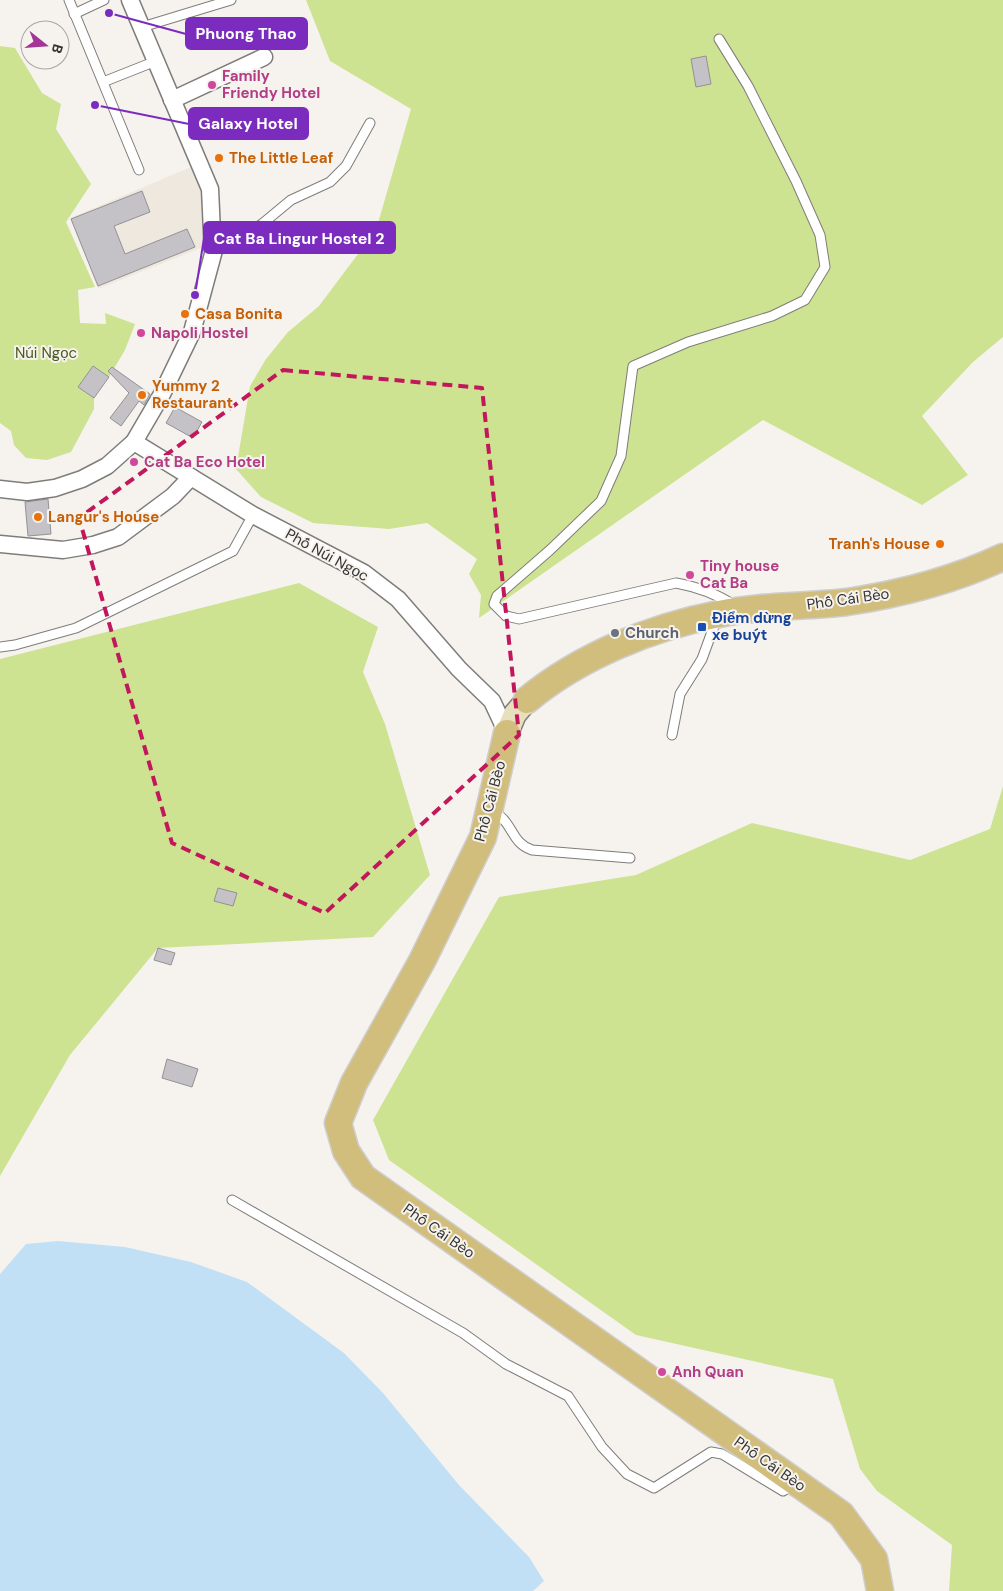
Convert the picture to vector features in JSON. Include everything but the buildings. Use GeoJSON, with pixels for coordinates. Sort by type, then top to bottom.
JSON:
{"type":"FeatureCollection","features":[{"type":"Feature","properties":{"kind":"main road","name":"Phố Cái Bèo"},"geometry":{"type":"LineString","coordinates":[[880,1591],[874,1559],[841,1514],[363,1177],[346,1150],[338,1123],[354,1083],[422,961],[483,837],[507,733],[514,714],[527,700],[544,686],[602,652],[658,631],[730,612],[847,602],[912,590],[972,572],[1003,557]]}},
{"type":"Feature","properties":{"kind":"street"},"geometry":{"type":"LineString","coordinates":[[0,489],[28,492],[56,488],[82,479],[107,466],[134,442],[162,394],[192,332],[213,254],[210,188],[130,0]]}},
{"type":"Feature","properties":{"kind":"street"},"geometry":{"type":"LineString","coordinates":[[172,100],[264,57]]}},
{"type":"Feature","properties":{"kind":"street","name":"Phố Núi Ngọc"},"geometry":{"type":"LineString","coordinates":[[134,442],[253,515],[364,573],[398,598],[459,670],[492,701]]}},
{"type":"Feature","properties":{"kind":"street"},"geometry":{"type":"LineString","coordinates":[[0,544],[63,550],[94,545],[118,538],[172,496],[191,477]]}},
{"type":"Feature","properties":{"kind":"street"},"geometry":{"type":"LineString","coordinates":[[492,701],[512,703],[527,700]]}},
{"type":"Feature","properties":{"kind":"street"},"geometry":{"type":"LineString","coordinates":[[492,701],[507,733]]}},
{"type":"Feature","properties":{"kind":"lane"},"geometry":{"type":"LineString","coordinates":[[69,0],[139,170]]}},
{"type":"Feature","properties":{"kind":"lane"},"geometry":{"type":"LineString","coordinates":[[74,14],[104,0]]}},
{"type":"Feature","properties":{"kind":"lane"},"geometry":{"type":"LineString","coordinates":[[142,27],[229,0]]}},
{"type":"Feature","properties":{"kind":"lane"},"geometry":{"type":"LineString","coordinates":[[672,735],[680,694],[730,612],[720,596],[702,588],[676,583],[519,619],[506,616],[494,604],[497,596],[550,550],[601,501],[621,456],[633,366],[688,342],[772,316],[805,300],[825,268],[820,235],[796,181],[748,86],[719,38]]}},
{"type":"Feature","properties":{"kind":"lane"},"geometry":{"type":"LineString","coordinates":[[103,82],[156,61]]}},
{"type":"Feature","properties":{"kind":"lane"},"geometry":{"type":"LineString","coordinates":[[213,254],[262,224],[291,200],[330,182],[346,166],[370,123]]}},
{"type":"Feature","properties":{"kind":"lane"},"geometry":{"type":"LineString","coordinates":[[0,647],[15,645],[76,628],[233,551],[253,515]]}},
{"type":"Feature","properties":{"kind":"lane"},"geometry":{"type":"LineString","coordinates":[[489,810],[504,817],[520,844],[532,850],[630,858]]}},
{"type":"Feature","properties":{"kind":"lane"},"geometry":{"type":"LineString","coordinates":[[232,1200],[463,1333],[506,1364],[568,1396],[602,1447],[627,1474],[654,1488],[711,1452],[722,1454],[783,1491],[796,1482]]}},
{"type":"Feature","properties":{"kind":"highlighted area"},"geometry":{"type":"Polygon","coordinates":[[[283,370],[482,388],[519,735],[325,913],[172,843],[79,518],[283,370]]]}},
{"type":"Feature","properties":{"kind":"shaded area"},"geometry":{"type":"Polygon","coordinates":[[[191,167],[202,191],[206,246],[98,289],[70,218],[191,167]]]}},
{"type":"Feature","properties":{"kind":"green space"},"geometry":{"type":"Polygon","coordinates":[[[306,0],[1003,0],[1003,337],[973,362],[922,416],[968,475],[922,505],[763,420],[479,618],[481,595],[469,574],[477,559],[427,523],[389,529],[313,523],[261,497],[236,469],[250,386],[266,359],[288,332],[319,306],[376,230],[411,109],[330,61],[306,0]]]}},
{"type":"Feature","properties":{"kind":"green space","name":"Núi Ngọc"},"geometry":{"type":"Polygon","coordinates":[[[0,46],[15,48],[20,56],[20,70],[28,70],[42,93],[61,104],[56,129],[91,184],[66,222],[95,287],[78,290],[80,323],[106,324],[105,313],[135,324],[125,350],[109,377],[93,366],[78,387],[94,398],[94,409],[71,452],[47,460],[26,458],[14,445],[11,431],[0,423],[0,46]]]}},
{"type":"Feature","properties":{"kind":"green space"},"geometry":{"type":"Polygon","coordinates":[[[299,583],[378,627],[363,672],[385,724],[430,875],[373,937],[158,948],[70,1055],[0,1176],[0,659],[299,583]]]}},
{"type":"Feature","properties":{"kind":"green space"},"geometry":{"type":"Polygon","coordinates":[[[1003,786],[1003,1591],[949,1591],[952,1545],[877,1491],[860,1469],[833,1379],[636,1335],[389,1160],[373,1120],[499,897],[636,875],[752,823],[910,860],[990,829],[1003,786]]]}},
{"type":"Feature","properties":{"kind":"water"},"geometry":{"type":"Polygon","coordinates":[[[58,1241],[125,1247],[191,1262],[247,1282],[344,1353],[383,1393],[459,1485],[529,1557],[544,1581],[533,1591],[0,1591],[0,1274],[26,1244],[58,1241]]]}},
{"type":"Feature","properties":{"kind":"place","name":"Phuong Thao"},"geometry":{"type":"Point","coordinates":[109,13]}},
{"type":"Feature","properties":{"kind":"place","name":"Family Friendy Hotel"},"geometry":{"type":"Point","coordinates":[212,85]}},
{"type":"Feature","properties":{"kind":"place","name":"Galaxy Hotel"},"geometry":{"type":"Point","coordinates":[95,105]}},
{"type":"Feature","properties":{"kind":"place","name":"The Little Leaf"},"geometry":{"type":"Point","coordinates":[219,158]}},
{"type":"Feature","properties":{"kind":"place","name":"Cat Ba Lingur Hostel 2"},"geometry":{"type":"Point","coordinates":[195,295]}},
{"type":"Feature","properties":{"kind":"place","name":"Casa Bonita"},"geometry":{"type":"Point","coordinates":[185,314]}},
{"type":"Feature","properties":{"kind":"place","name":"Napoli Hostel"},"geometry":{"type":"Point","coordinates":[141,333]}},
{"type":"Feature","properties":{"kind":"place","name":"Yummy 2 Restaurant"},"geometry":{"type":"Point","coordinates":[142,395]}},
{"type":"Feature","properties":{"kind":"place","name":"Cat Ba Eco Hotel"},"geometry":{"type":"Point","coordinates":[134,462]}},
{"type":"Feature","properties":{"kind":"place","name":"Langur's House"},"geometry":{"type":"Point","coordinates":[38,517]}},
{"type":"Feature","properties":{"kind":"place","name":"Tranh's House"},"geometry":{"type":"Point","coordinates":[940,544]}},
{"type":"Feature","properties":{"kind":"place","name":"Tiny house Cat Ba"},"geometry":{"type":"Point","coordinates":[690,575]}},
{"type":"Feature","properties":{"kind":"place","name":"Điểm dừng xe buýt"},"geometry":{"type":"Point","coordinates":[702,627]}},
{"type":"Feature","properties":{"kind":"place","name":"Church"},"geometry":{"type":"Point","coordinates":[615,633]}},
{"type":"Feature","properties":{"kind":"place","name":"Anh Quan"},"geometry":{"type":"Point","coordinates":[662,1372]}}]}
